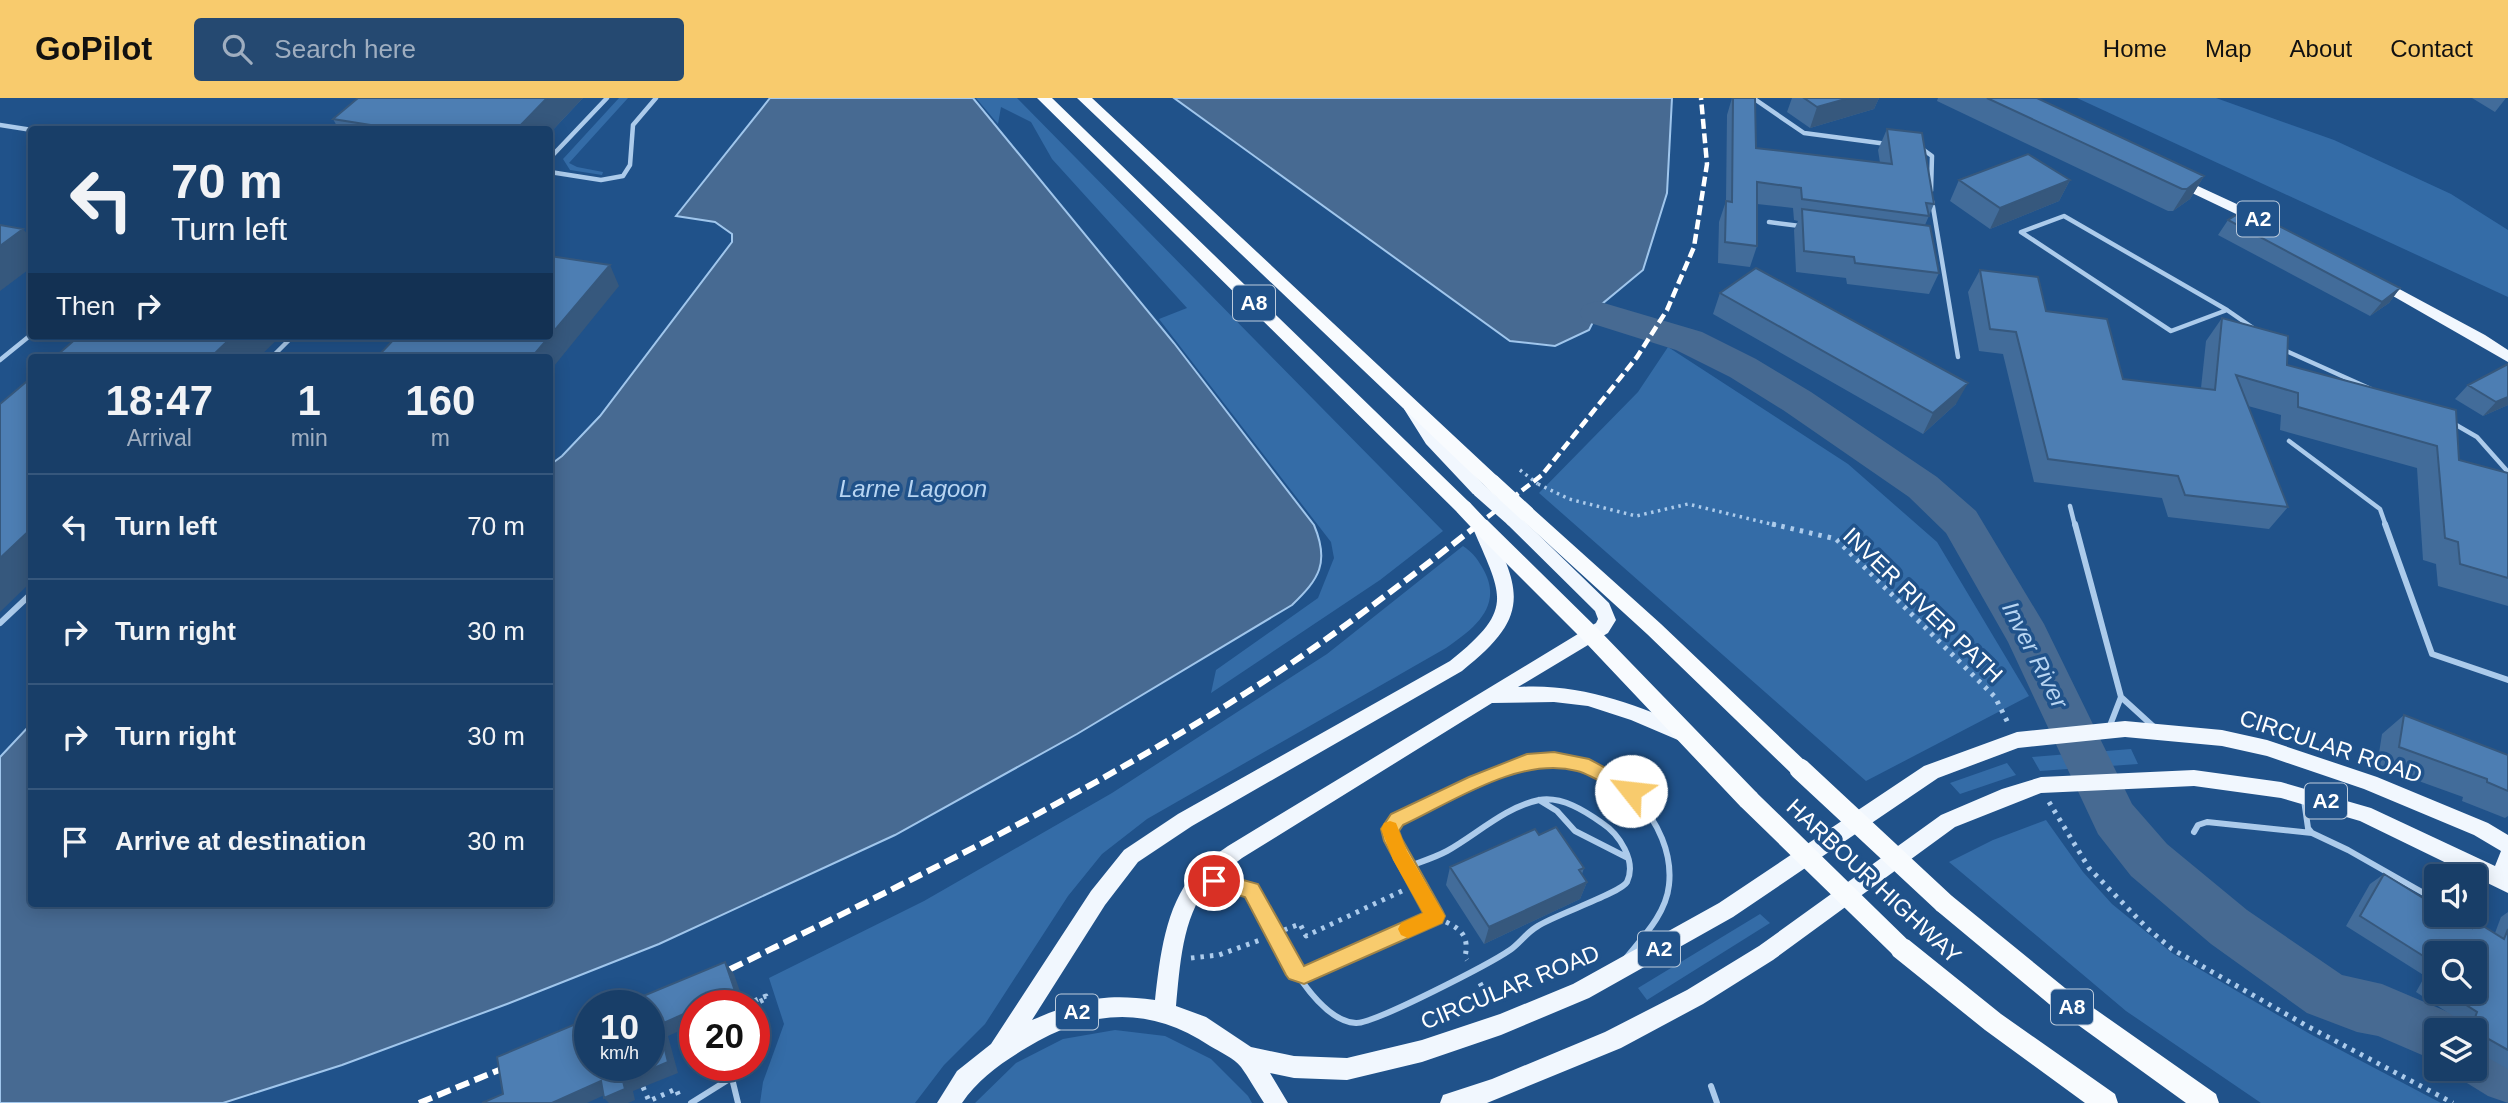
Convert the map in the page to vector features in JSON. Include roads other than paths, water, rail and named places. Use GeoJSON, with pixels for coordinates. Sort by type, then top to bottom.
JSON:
{"type":"FeatureCollection","features":[{"type":"Feature","properties":{"kind":"highway","name":"A8"},"geometry":{"type":"LineString","coordinates":[[1044,98],[1464,508],[1592,636],[1685,735]]}},
{"type":"Feature","properties":{"kind":"highway","name":"A8"},"geometry":{"type":"LineString","coordinates":[[1084,98],[1408,403]]}},
{"type":"Feature","properties":{"kind":"highway","name":"A8"},"geometry":{"type":"LineString","coordinates":[[1486,486],[1654,629],[1944,902],[2057,996],[2207,1103]]}},
{"type":"Feature","properties":{"kind":"highway","name":"HARBOUR HIGHWAY"},"geometry":{"type":"LineString","coordinates":[[1685,735],[1900,948],[1993,1022],[2106,1103]]}},
{"type":"Feature","properties":{"kind":"main road","name":"A2"},"geometry":{"type":"LineString","coordinates":[[2159,172],[2272,226]]}},
{"type":"Feature","properties":{"kind":"main road"},"geometry":{"type":"LineString","coordinates":[[2366,275],[2471,332],[2508,357]]}},
{"type":"Feature","properties":{"kind":"main road"},"geometry":{"type":"LineString","coordinates":[[1408,403],[1432,440],[1486,486]]}},
{"type":"Feature","properties":{"kind":"main road"},"geometry":{"type":"LineString","coordinates":[[1164,1012],[1170,961],[1183,907],[1202,878],[1247,844],[1592,636],[1607,620],[1603,608],[1520,517]]}},
{"type":"Feature","properties":{"kind":"main road"},"geometry":{"type":"LineString","coordinates":[[999,1052],[1098,898],[1131,856],[1185,820],[1456,666],[1480,648],[1496,631],[1509,608],[1506,585],[1480,525]]}},
{"type":"Feature","properties":{"kind":"main road"},"geometry":{"type":"LineString","coordinates":[[1489,696],[1554,694],[1585,698],[1627,709],[1685,735]]}},
{"type":"Feature","properties":{"kind":"main road","name":"CIRCULAR ROAD"},"geometry":{"type":"LineString","coordinates":[[1247,1057],[1294,1066],[1347,1069],[1422,1051],[1501,1024],[1610,976],[1726,911],[1931,772],[2028,739],[2106,731],[2158,730],[2222,738],[2267,748],[2370,783],[2481,830],[2508,845]]}},
{"type":"Feature","properties":{"kind":"main road","name":"A2"},"geometry":{"type":"LineString","coordinates":[[1451,1103],[1492,1090],[1613,1040],[1695,997],[1766,953],[1948,821],[1988,803],[2047,784],[2194,778],[2281,790],[2364,814],[2470,864]]}},
{"type":"Feature","properties":{"kind":"main road","name":"A2"},"geometry":{"type":"LineString","coordinates":[[2507,883],[2503,871],[2508,857]]}},
{"type":"Feature","properties":{"kind":"main road","name":"A2"},"geometry":{"type":"LineString","coordinates":[[2487,872],[2507,883]]}},
{"type":"Feature","properties":{"kind":"main road","name":"A2"},"geometry":{"type":"LineString","coordinates":[[948,1103],[965,1079],[999,1052],[1039,1028],[1079,1011],[1122,1006],[1164,1012],[1198,1025],[1247,1057],[1277,1103]]}},
{"type":"Feature","properties":{"kind":"lane"},"geometry":{"type":"LineString","coordinates":[[553,155],[607,98]]}},
{"type":"Feature","properties":{"kind":"lane"},"geometry":{"type":"LineString","coordinates":[[553,172],[601,180],[623,176],[630,165],[633,125],[656,98]]}},
{"type":"Feature","properties":{"kind":"lane"},"geometry":{"type":"LineString","coordinates":[[1753,98],[1804,133],[1894,145]]}},
{"type":"Feature","properties":{"kind":"lane"},"geometry":{"type":"LineString","coordinates":[[0,125],[28,129]]}},
{"type":"Feature","properties":{"kind":"lane"},"geometry":{"type":"LineString","coordinates":[[1918,148],[1928,151],[1932,157],[1931,195],[1958,357]]}},
{"type":"Feature","properties":{"kind":"lane"},"geometry":{"type":"LineString","coordinates":[[2227,310],[2171,331],[2021,232],[2064,216],[2227,310],[2260,332]]}},
{"type":"Feature","properties":{"kind":"lane"},"geometry":{"type":"LineString","coordinates":[[1769,222],[1808,227]]}},
{"type":"Feature","properties":{"kind":"lane"},"geometry":{"type":"LineString","coordinates":[[1926,242],[1939,244]]}},
{"type":"Feature","properties":{"kind":"lane"},"geometry":{"type":"LineString","coordinates":[[0,360],[28,337]]}},
{"type":"Feature","properties":{"kind":"lane"},"geometry":{"type":"LineString","coordinates":[[275,354],[289,340]]}},
{"type":"Feature","properties":{"kind":"lane"},"geometry":{"type":"LineString","coordinates":[[2276,345],[2308,363],[2382,393]]}},
{"type":"Feature","properties":{"kind":"lane"},"geometry":{"type":"LineString","coordinates":[[2444,419],[2467,429],[2477,437],[2508,472]]}},
{"type":"Feature","properties":{"kind":"lane"},"geometry":{"type":"LineString","coordinates":[[2289,441],[2380,509],[2432,654],[2508,680]]}},
{"type":"Feature","properties":{"kind":"lane"},"geometry":{"type":"LineString","coordinates":[[2070,506],[2121,697],[2118,710],[2106,731]]}},
{"type":"Feature","properties":{"kind":"lane"},"geometry":{"type":"LineString","coordinates":[[0,623],[28,597]]}},
{"type":"Feature","properties":{"kind":"lane"},"geometry":{"type":"LineString","coordinates":[[2121,697],[2158,730]]}},
{"type":"Feature","properties":{"kind":"lane"},"geometry":{"type":"LineString","coordinates":[[1300,975],[1436,916],[1407,867],[1390,829],[1397,820],[1475,782],[1527,761],[1554,759],[1583,764],[1631,791],[1660,833],[1669,865],[1669,884],[1664,904],[1650,928],[1610,976]]}},
{"type":"Feature","properties":{"kind":"lane"},"geometry":{"type":"LineString","coordinates":[[2303,795],[2308,828],[2312,833]]}},
{"type":"Feature","properties":{"kind":"lane"},"geometry":{"type":"LineString","coordinates":[[1202,878],[1251,890],[1293,969],[1327,1012],[1356,1023],[1378,1017],[1474,971],[1510,950],[1537,926],[1602,895],[1618,892],[1626,884],[1630,872],[1629,858],[1617,836],[1599,820],[1565,802],[1539,800],[1511,810],[1444,853],[1407,867]]}},
{"type":"Feature","properties":{"kind":"lane"},"geometry":{"type":"LineString","coordinates":[[1539,800],[1557,811],[1570,827],[1592,842],[1615,849],[1629,858]]}},
{"type":"Feature","properties":{"kind":"lane"},"geometry":{"type":"LineString","coordinates":[[2194,832],[2198,825],[2207,822],[2312,833],[2424,893]]}},
{"type":"Feature","properties":{"kind":"lane"},"geometry":{"type":"LineString","coordinates":[[691,1103],[726,1081]]}},
{"type":"Feature","properties":{"kind":"lane"},"geometry":{"type":"LineString","coordinates":[[732,1081],[737,1103]]}},
{"type":"Feature","properties":{"kind":"lane"},"geometry":{"type":"LineString","coordinates":[[1711,1086],[1717,1103]]}},
{"type":"Feature","properties":{"kind":"water","name":"Larne Lagoon"},"geometry":{"type":"Polygon","coordinates":[[[770,98],[973,98],[1174,343],[1314,525],[1321,550],[1315,578],[1292,605],[1077,734],[895,835],[659,944],[342,1065],[223,1103],[0,1103],[0,757],[28,727],[28,907],[553,907],[553,463],[600,416],[732,242],[732,234],[715,222],[676,216],[770,98]]]}},
{"type":"Feature","properties":{"kind":"water"},"geometry":{"type":"Polygon","coordinates":[[[1174,98],[1672,98],[1667,193],[1643,270],[1602,304],[1589,330],[1555,346],[1510,341],[1174,98]]]}},
{"type":"Feature","properties":{"kind":"waterway","name":"Inver River"},"geometry":{"type":"LineString","coordinates":[[1597,313],[1689,341],[1743,368],[1797,401],[1923,487],[1961,522],[2028,637],[2115,819],[2149,860],[2229,927],[2326,995],[2357,1006],[2382,1010],[2424,1029]]}},
{"type":"Feature","properties":{"kind":"waterway","name":"Inver River"},"geometry":{"type":"LineString","coordinates":[[2487,1064],[2508,1076]]}},
{"type":"Feature","properties":{"kind":"railway"},"geometry":{"type":"LineString","coordinates":[[1476,526],[1542,475],[1637,357],[1667,310],[1694,247],[1707,164],[1701,98]]}},
{"type":"Feature","properties":{"kind":"railway"},"geometry":{"type":"LineString","coordinates":[[712,978],[994,837],[1132,762],[1321,643],[1479,524]]}},
{"type":"Feature","properties":{"kind":"railway"},"geometry":{"type":"LineString","coordinates":[[419,1103],[516,1063]]}}]}
